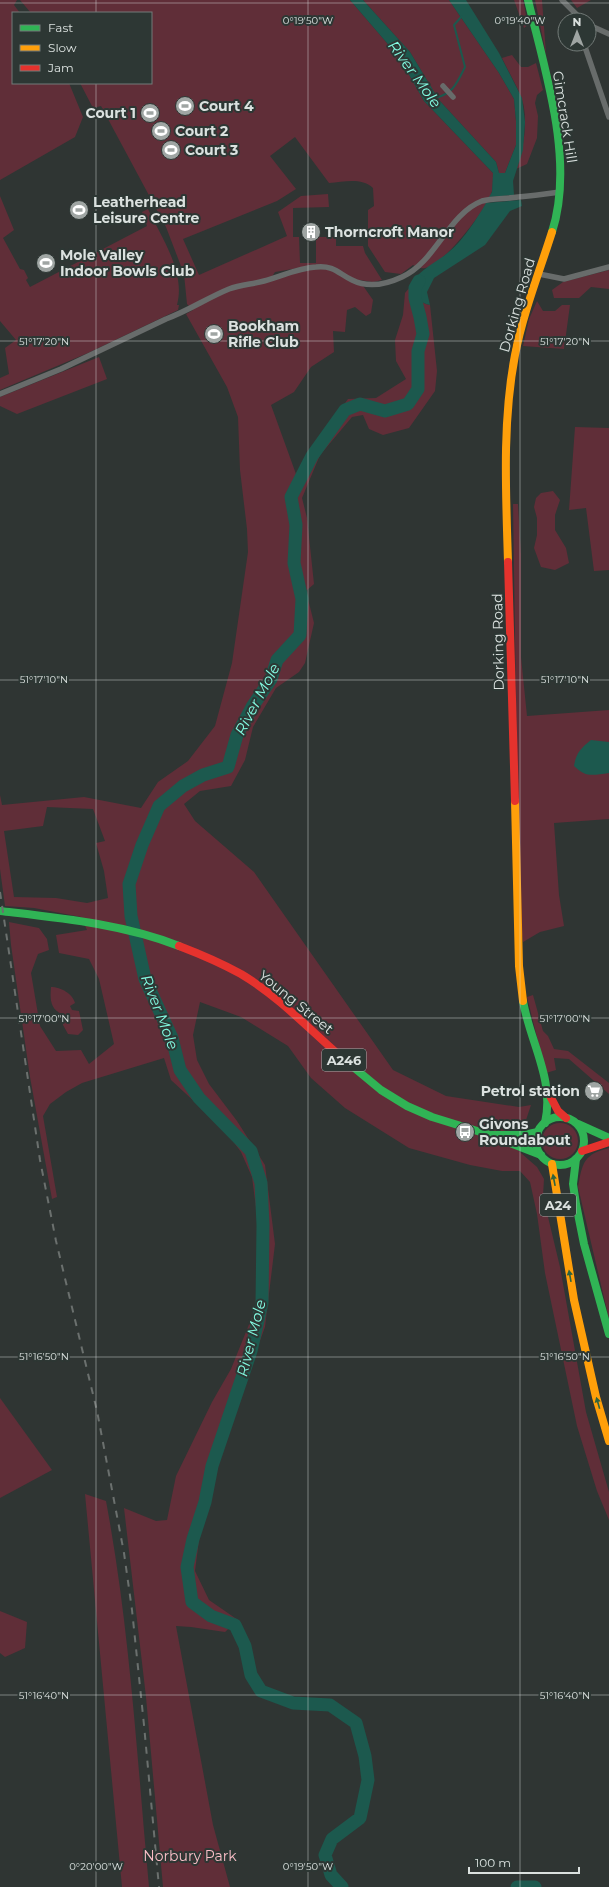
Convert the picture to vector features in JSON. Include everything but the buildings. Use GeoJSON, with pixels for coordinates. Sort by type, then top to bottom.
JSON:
{"type":"FeatureCollection","features":[{"type":"Feature","properties":{"kind":"main road","name":"Gimcrack Hill"},"geometry":{"type":"LineString","coordinates":[[528,0],[557,137],[560,192]]}},
{"type":"Feature","properties":{"kind":"main road","name":"Dorking Road"},"geometry":{"type":"LineString","coordinates":[[560,192],[557,218],[520,334],[512,374],[508,443],[508,526],[520,986],[549,1094],[558,1111],[566,1118]]}},
{"type":"Feature","properties":{"kind":"main road","name":"Young Street"},"geometry":{"type":"LineString","coordinates":[[0,911],[99,926],[172,943],[213,960],[244,976],[269,993],[351,1067],[399,1102],[440,1121],[490,1135],[500,1141],[541,1155]]}},
{"type":"Feature","properties":{"kind":"main road","name":"Dorking Road"},"geometry":{"type":"LineString","coordinates":[[545,1123],[549,1113],[549,1094]]}},
{"type":"Feature","properties":{"kind":"main road"},"geometry":{"type":"LineString","coordinates":[[578,1124],[583,1135],[584,1143],[582,1151],[576,1159],[565,1165],[552,1164],[541,1155],[537,1148],[538,1132],[545,1123],[551,1119],[566,1118],[609,1138]]}},
{"type":"Feature","properties":{"kind":"main road","name":"Young Street"},"geometry":{"type":"LineString","coordinates":[[490,1135],[523,1135],[538,1132]]}},
{"type":"Feature","properties":{"kind":"main road"},"geometry":{"type":"LineString","coordinates":[[582,1151],[609,1142]]}},
{"type":"Feature","properties":{"kind":"main road","name":"A24"},"geometry":{"type":"LineString","coordinates":[[576,1159],[573,1184],[576,1204],[584,1244],[609,1334]]}},
{"type":"Feature","properties":{"kind":"main road","name":"A24"},"geometry":{"type":"LineString","coordinates":[[552,1164],[574,1300],[596,1397],[609,1440]]}},
{"type":"Feature","properties":{"kind":"street"},"geometry":{"type":"LineString","coordinates":[[562,0],[573,12]]}},
{"type":"Feature","properties":{"kind":"street"},"geometry":{"type":"LineString","coordinates":[[597,29],[609,34]]}},
{"type":"Feature","properties":{"kind":"street"},"geometry":{"type":"LineString","coordinates":[[587,52],[609,117]]}},
{"type":"Feature","properties":{"kind":"street"},"geometry":{"type":"LineString","coordinates":[[443,86],[453,97]]}},
{"type":"Feature","properties":{"kind":"street"},"geometry":{"type":"LineString","coordinates":[[0,394],[61,369],[166,319],[184,313],[230,289],[266,281],[282,273],[317,266],[337,270],[352,280],[366,284],[381,284],[402,277],[421,265],[442,241],[458,219],[470,208],[483,201],[560,192]]}},
{"type":"Feature","properties":{"kind":"street"},"geometry":{"type":"LineString","coordinates":[[539,274],[564,280],[609,267]]}},
{"type":"Feature","properties":{"kind":"green space"},"geometry":{"type":"Polygon","coordinates":[[[0,0],[17,0],[14,5],[19,12],[12,12],[12,84],[69,84],[83,117],[75,137],[0,180],[0,0]]]}},
{"type":"Feature","properties":{"kind":"green space"},"geometry":{"type":"Polygon","coordinates":[[[20,0],[350,0],[399,57],[424,101],[493,173],[492,191],[489,199],[464,235],[442,258],[433,265],[419,268],[413,265],[401,274],[385,272],[368,246],[368,210],[374,206],[373,188],[363,182],[358,181],[329,183],[295,137],[270,156],[296,189],[277,201],[183,239],[199,275],[287,236],[278,212],[301,196],[328,194],[329,207],[293,208],[293,237],[299,237],[300,263],[316,263],[316,237],[336,237],[336,246],[363,246],[365,253],[382,280],[373,282],[359,280],[373,300],[371,313],[366,316],[355,307],[347,310],[345,332],[333,331],[334,352],[311,367],[294,392],[271,405],[296,474],[348,399],[376,398],[406,379],[396,361],[395,340],[403,315],[405,293],[410,287],[417,299],[430,305],[437,371],[435,391],[409,428],[383,435],[369,429],[363,415],[352,417],[320,455],[302,498],[307,518],[314,584],[306,591],[314,623],[305,663],[299,672],[276,688],[253,727],[245,760],[231,786],[200,791],[184,804],[195,821],[254,872],[393,1070],[446,1096],[519,1107],[531,1105],[525,1123],[509,1129],[513,1146],[537,1167],[544,1179],[543,1196],[560,1267],[586,1412],[609,1492],[609,1520],[597,1491],[577,1426],[545,1273],[537,1214],[530,1182],[520,1171],[502,1171],[470,1165],[409,1148],[345,1108],[311,1078],[288,1046],[241,1017],[200,1002],[193,1035],[197,1060],[209,1084],[237,1121],[265,1165],[275,1244],[265,1327],[218,1456],[200,1532],[195,1571],[209,1600],[238,1620],[225,1632],[176,1626],[213,1825],[230,1887],[163,1887],[146,1697],[124,1508],[156,1521],[167,1520],[176,1476],[212,1402],[231,1369],[252,1317],[259,1295],[260,1239],[252,1177],[241,1152],[224,1129],[171,1080],[164,1058],[82,1083],[66,1092],[50,1104],[43,1116],[57,1197],[52,1199],[30,1077],[9,922],[39,928],[47,939],[49,950],[38,954],[31,973],[40,1026],[56,1051],[81,1050],[89,1064],[114,1044],[99,979],[89,959],[59,953],[56,935],[87,930],[81,917],[34,908],[5,906],[0,869],[0,795],[2,805],[84,797],[141,808],[158,782],[188,761],[215,726],[232,663],[248,552],[247,529],[240,470],[238,417],[227,387],[186,314],[193,310],[187,304],[184,274],[166,227],[101,106],[93,108],[81,84],[152,84],[152,12],[30,12],[20,0]],[[316,265],[275,272],[269,281],[316,265]],[[47,807],[43,826],[4,831],[14,897],[56,898],[87,903],[108,898],[104,871],[96,843],[105,841],[93,809],[47,807]]]}},
{"type":"Feature","properties":{"kind":"green space"},"geometry":{"type":"Polygon","coordinates":[[[363,0],[449,0],[499,73],[514,99],[516,145],[505,173],[499,173],[496,162],[439,100],[410,52],[363,0]]]}},
{"type":"Feature","properties":{"kind":"green space"},"geometry":{"type":"Polygon","coordinates":[[[514,0],[523,0],[528,25],[524,28],[514,0]]]}},
{"type":"Feature","properties":{"kind":"green space"},"geometry":{"type":"Polygon","coordinates":[[[535,0],[542,0],[546,54],[535,0]]]}},
{"type":"Feature","properties":{"kind":"green space"},"geometry":{"type":"Polygon","coordinates":[[[571,0],[591,0],[577,8],[571,0]]]}},
{"type":"Feature","properties":{"kind":"green space"},"geometry":{"type":"Polygon","coordinates":[[[512,55],[521,67],[528,67],[536,63],[543,90],[537,95],[535,103],[538,116],[537,138],[527,164],[516,169],[523,143],[525,113],[517,87],[502,58],[512,55]]]}},
{"type":"Feature","properties":{"kind":"green space"},"geometry":{"type":"Polygon","coordinates":[[[0,196],[14,230],[3,238],[20,269],[24,270],[28,278],[26,280],[30,287],[147,226],[142,212],[148,209],[171,255],[175,268],[179,293],[177,305],[179,305],[178,310],[88,353],[0,390],[0,378],[9,374],[5,348],[16,340],[0,321],[0,196]]]}},
{"type":"Feature","properties":{"kind":"green space"},"geometry":{"type":"Polygon","coordinates":[[[609,270],[609,289],[591,287],[579,298],[554,298],[552,290],[563,282],[609,270]]]}},
{"type":"Feature","properties":{"kind":"green space"},"geometry":{"type":"Polygon","coordinates":[[[537,301],[543,311],[555,311],[562,305],[570,305],[564,349],[523,346],[529,319],[537,301]]]}},
{"type":"Feature","properties":{"kind":"green space"},"geometry":{"type":"Polygon","coordinates":[[[99,357],[107,379],[17,414],[0,406],[0,397],[99,357]]]}},
{"type":"Feature","properties":{"kind":"green space"},"geometry":{"type":"Polygon","coordinates":[[[575,427],[609,428],[609,570],[594,571],[586,508],[569,510],[575,427]]]}},
{"type":"Feature","properties":{"kind":"green space"},"geometry":{"type":"Polygon","coordinates":[[[553,491],[560,500],[555,515],[555,530],[566,548],[569,563],[555,570],[541,567],[534,548],[537,535],[537,518],[534,507],[536,498],[541,493],[553,491]]]}},
{"type":"Feature","properties":{"kind":"green space"},"geometry":{"type":"Polygon","coordinates":[[[513,504],[518,504],[521,554],[521,657],[527,716],[609,710],[609,819],[554,823],[559,895],[564,926],[540,932],[523,942],[519,910],[513,504]]]}},
{"type":"Feature","properties":{"kind":"green space"},"geometry":{"type":"Polygon","coordinates":[[[51,987],[59,988],[69,994],[74,1000],[75,1003],[70,1006],[72,1010],[79,1011],[83,1030],[78,1035],[68,1034],[63,1025],[62,1014],[53,1006],[51,987]]]}},
{"type":"Feature","properties":{"kind":"green space"},"geometry":{"type":"Polygon","coordinates":[[[533,995],[543,1031],[548,1036],[554,1049],[568,1051],[609,1083],[609,1094],[569,1059],[554,1058],[556,1070],[546,1073],[527,997],[533,995]]]}},
{"type":"Feature","properties":{"kind":"green space"},"geometry":{"type":"Polygon","coordinates":[[[563,1123],[573,1128],[577,1134],[577,1148],[573,1154],[567,1158],[557,1159],[547,1154],[543,1148],[542,1138],[547,1128],[553,1124],[563,1123]]]}},
{"type":"Feature","properties":{"kind":"green space"},"geometry":{"type":"Polygon","coordinates":[[[609,1148],[609,1319],[578,1187],[583,1166],[589,1157],[594,1153],[609,1148]]]}},
{"type":"Feature","properties":{"kind":"green space"},"geometry":{"type":"Polygon","coordinates":[[[0,1398],[52,1470],[0,1498],[0,1398]]]}},
{"type":"Feature","properties":{"kind":"green space","name":"Norbury Park"},"geometry":{"type":"Polygon","coordinates":[[[85,1494],[106,1501],[114,1549],[127,1645],[149,1887],[122,1887],[85,1494]]]}},
{"type":"Feature","properties":{"kind":"green space"},"geometry":{"type":"Polygon","coordinates":[[[0,1611],[27,1622],[25,1648],[5,1657],[0,1653],[0,1611]]]}},
{"type":"Feature","properties":{"kind":"water"},"geometry":{"type":"Polygon","coordinates":[[[350,0],[363,0],[410,52],[439,100],[496,162],[499,173],[505,173],[516,145],[514,99],[499,73],[449,0],[466,0],[499,53],[522,98],[525,122],[523,150],[513,181],[514,195],[489,197],[492,192],[493,173],[424,101],[399,57],[350,0]]]}},
{"type":"Feature","properties":{"kind":"water"},"geometry":{"type":"Polygon","coordinates":[[[521,200],[522,206],[510,211],[485,245],[434,278],[427,292],[430,305],[417,299],[410,287],[413,281],[418,275],[456,246],[486,203],[521,200]]]}},
{"type":"Feature","properties":{"kind":"water"},"geometry":{"type":"Polygon","coordinates":[[[591,740],[609,742],[609,773],[590,775],[578,770],[574,766],[580,751],[591,740]]]}},
{"type":"Feature","properties":{"kind":"waterway"},"geometry":{"type":"LineString","coordinates":[[435,98],[446,94],[454,87],[465,67],[454,25],[462,16]]}},
{"type":"Feature","properties":{"kind":"waterway","name":"River Mole"},"geometry":{"type":"LineString","coordinates":[[342,1887],[331,1875],[325,1855],[332,1839],[360,1818],[368,1780],[365,1756],[356,1723],[330,1705],[293,1703],[261,1691],[251,1675],[245,1646],[235,1625],[211,1616],[192,1602],[187,1567],[193,1539],[205,1502],[212,1466],[251,1351],[262,1303],[263,1225],[261,1183],[251,1151],[199,1098],[180,1070],[172,1038],[145,979],[131,916],[129,884],[142,845],[159,806],[183,786],[203,775],[228,767],[237,735],[252,707],[271,679],[277,660],[300,635],[302,599],[294,563],[296,525],[291,497],[312,456],[345,410],[360,404],[385,411],[408,404],[418,389],[418,351],[423,334],[415,298],[415,288],[419,281]]}},
{"type":"Feature","properties":{"kind":"waterway","name":"River Mole"},"geometry":{"type":"LineString","coordinates":[[517,1887],[535,1887]]}},
{"type":"Feature","properties":{"kind":"railway"},"geometry":{"type":"LineString","coordinates":[[0,892],[40,1160],[56,1241],[97,1411],[124,1553],[132,1610],[159,1887]]}},
{"type":"Feature","properties":{"kind":"traffic: fast"},"geometry":{"type":"LineString","coordinates":[[528,0],[549,86],[559,146],[560,176],[558,205],[552,232]]}},
{"type":"Feature","properties":{"kind":"traffic: fast"},"geometry":{"type":"LineString","coordinates":[[0,911],[68,919],[114,927],[158,938],[179,946]]}},
{"type":"Feature","properties":{"kind":"traffic: fast"},"geometry":{"type":"LineString","coordinates":[[523,1001],[547,1092],[545,1123]]}},
{"type":"Feature","properties":{"kind":"traffic: fast"},"geometry":{"type":"LineString","coordinates":[[340,1056],[381,1090],[407,1106],[432,1117],[487,1134],[541,1155]]}},
{"type":"Feature","properties":{"kind":"traffic: fast"},"geometry":{"type":"LineString","coordinates":[[560,1117],[569,1119],[577,1124],[582,1132],[584,1141],[582,1150],[577,1158],[569,1163],[560,1165],[551,1163],[543,1158],[538,1150],[536,1141],[538,1132],[543,1124],[551,1119],[560,1117]]}},
{"type":"Feature","properties":{"kind":"traffic: fast"},"geometry":{"type":"LineString","coordinates":[[578,1124],[609,1138]]}},
{"type":"Feature","properties":{"kind":"traffic: fast"},"geometry":{"type":"LineString","coordinates":[[491,1135],[523,1135],[538,1132]]}},
{"type":"Feature","properties":{"kind":"traffic: fast"},"geometry":{"type":"LineString","coordinates":[[576,1159],[573,1184],[576,1204],[584,1244],[609,1334]]}},
{"type":"Feature","properties":{"kind":"traffic: slow"},"geometry":{"type":"LineString","coordinates":[[508,562],[506,458],[508,406],[511,381],[522,324],[552,232]]}},
{"type":"Feature","properties":{"kind":"traffic: slow"},"geometry":{"type":"LineString","coordinates":[[515,801],[519,966],[523,1001]]}},
{"type":"Feature","properties":{"kind":"traffic: slow"},"geometry":{"type":"LineString","coordinates":[[552,1164],[574,1300],[596,1397],[609,1441]]}},
{"type":"Feature","properties":{"kind":"traffic: jam"},"geometry":{"type":"LineString","coordinates":[[508,562],[515,801]]}},
{"type":"Feature","properties":{"kind":"traffic: jam"},"geometry":{"type":"LineString","coordinates":[[179,946],[226,966],[255,983],[280,1002],[340,1056]]}},
{"type":"Feature","properties":{"kind":"traffic: jam"},"geometry":{"type":"LineString","coordinates":[[549,1094],[558,1111],[566,1118]]}},
{"type":"Feature","properties":{"kind":"traffic: jam"},"geometry":{"type":"LineString","coordinates":[[582,1151],[609,1142]]}},
{"type":"Feature","properties":{"kind":"place","name":"Court 4"},"geometry":{"type":"Point","coordinates":[185,106]}},
{"type":"Feature","properties":{"kind":"place","name":"Court 1"},"geometry":{"type":"Point","coordinates":[150,113]}},
{"type":"Feature","properties":{"kind":"place","name":"Court 2"},"geometry":{"type":"Point","coordinates":[161,131]}},
{"type":"Feature","properties":{"kind":"place","name":"Court 3"},"geometry":{"type":"Point","coordinates":[171,150]}},
{"type":"Feature","properties":{"kind":"place","name":"Leatherhead Leisure Centre"},"geometry":{"type":"Point","coordinates":[79,210]}},
{"type":"Feature","properties":{"kind":"place","name":"Thorncroft Manor"},"geometry":{"type":"Point","coordinates":[311,232]}},
{"type":"Feature","properties":{"kind":"place","name":"Mole Valley Indoor Bowls Club"},"geometry":{"type":"Point","coordinates":[46,263]}},
{"type":"Feature","properties":{"kind":"place","name":"Bookham Rifle Club"},"geometry":{"type":"Point","coordinates":[214,334]}},
{"type":"Feature","properties":{"kind":"place","name":"Petrol station"},"geometry":{"type":"Point","coordinates":[594,1091]}},
{"type":"Feature","properties":{"kind":"place","name":"Givons Roundabout"},"geometry":{"type":"Point","coordinates":[465,1132]}}]}
